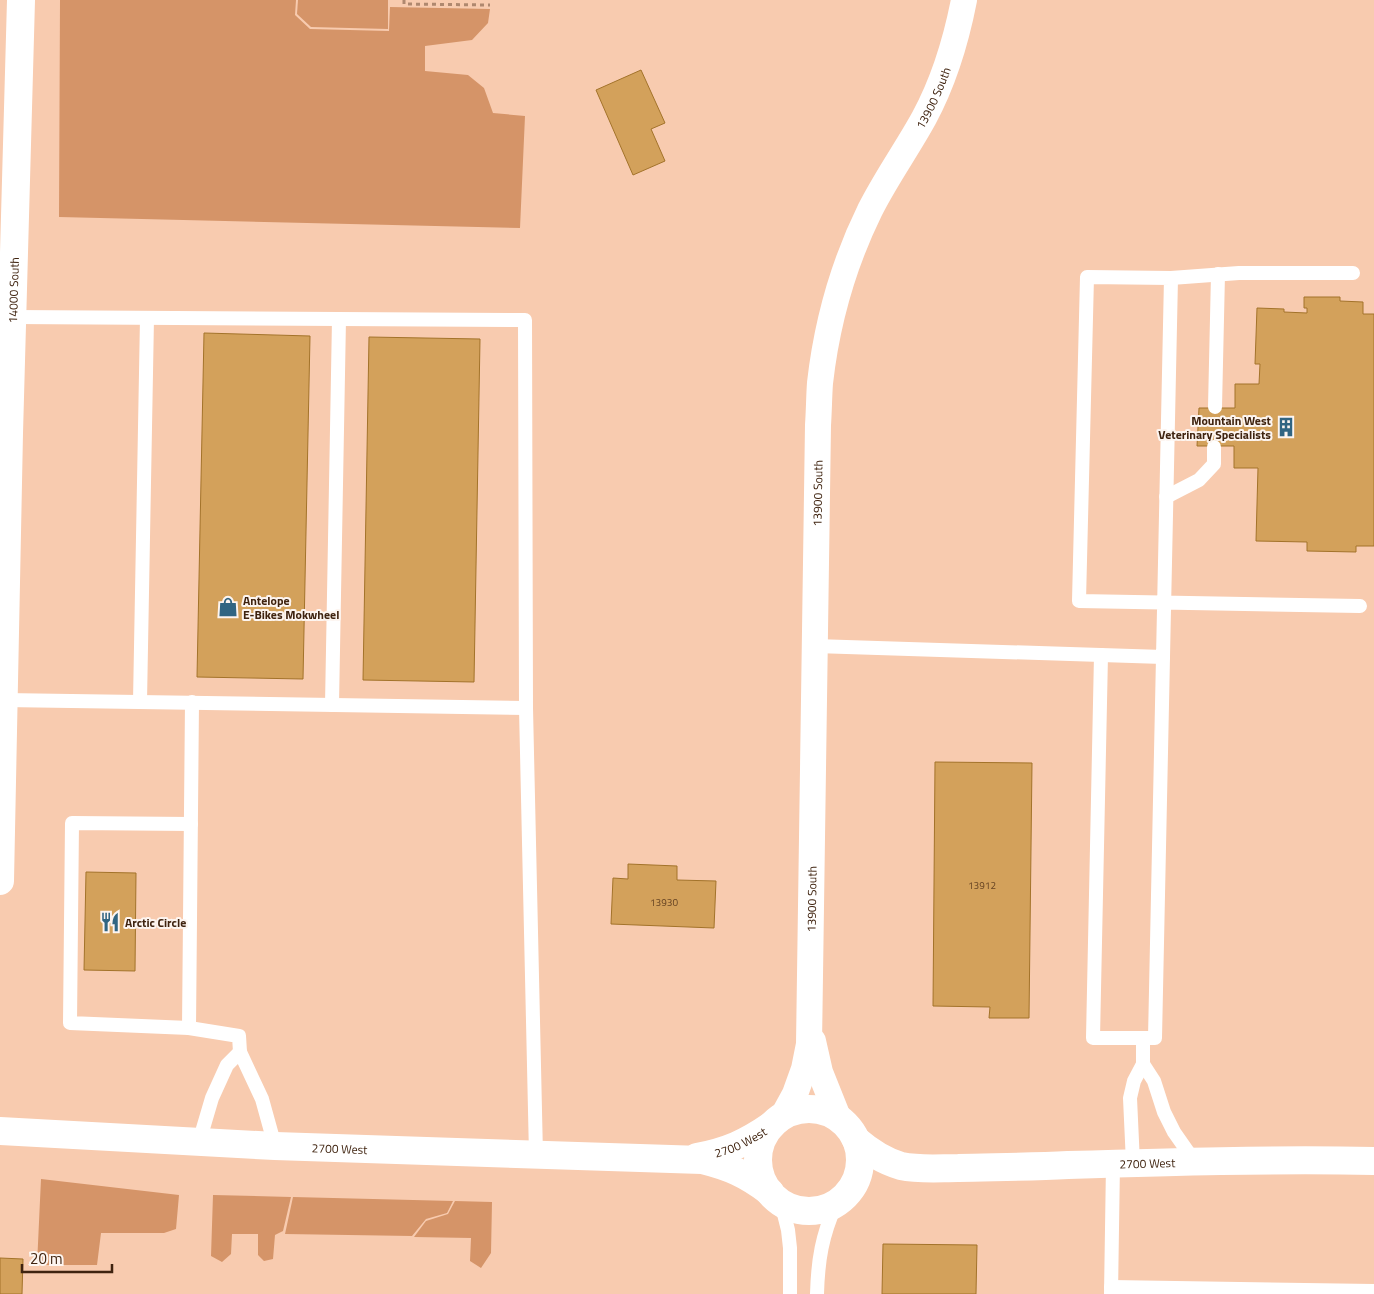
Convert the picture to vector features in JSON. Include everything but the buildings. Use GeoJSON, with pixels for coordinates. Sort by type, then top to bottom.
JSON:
{"type":"FeatureCollection","features":[{"type":"Feature","properties":{"kind":"main road","name":"14000 South"},"geometry":{"type":"LineString","coordinates":[[0,880],[21,0]]}},
{"type":"Feature","properties":{"kind":"main road"},"geometry":{"type":"LineString","coordinates":[[811,1108],[825,1111],[838,1117],[849,1127],[856,1140],[860,1154],[860,1168],[855,1182],[841,1199],[822,1209],[808,1211],[794,1208],[775,1197],[762,1179],[759,1166],[760,1151],[764,1137],[778,1120],[797,1110],[811,1108]]}},
{"type":"Feature","properties":{"kind":"main road","name":"2700 West"},"geometry":{"type":"LineString","coordinates":[[678,1158],[697,1157],[734,1148],[754,1138],[778,1120]]}},
{"type":"Feature","properties":{"kind":"main road","name":"2700 West"},"geometry":{"type":"LineString","coordinates":[[0,1131],[276,1146],[702,1160],[741,1172],[775,1197]]}},
{"type":"Feature","properties":{"kind":"main road","name":"2700 West"},"geometry":{"type":"LineString","coordinates":[[856,1140],[870,1152],[886,1161],[919,1168],[1315,1160],[1374,1161]]}},
{"type":"Feature","properties":{"kind":"main road","name":"2700 West"},"geometry":{"type":"LineString","coordinates":[[841,1199],[865,1183],[885,1175],[919,1168]]}},
{"type":"Feature","properties":{"kind":"street","name":"13900 South"},"geometry":{"type":"LineString","coordinates":[[778,1120],[796,1094],[809,1044],[818,425],[825,345],[833,306],[843,272],[856,239],[938,89],[958,30],[964,0]]}},
{"type":"Feature","properties":{"kind":"street","name":"13900 South"},"geometry":{"type":"LineString","coordinates":[[810,1018],[820,1072],[838,1117]]}},
{"type":"Feature","properties":{"kind":"lane"},"geometry":{"type":"LineString","coordinates":[[1353,273],[1239,273],[1171,278],[1087,277],[1079,602],[1360,606]]}},
{"type":"Feature","properties":{"kind":"lane"},"geometry":{"type":"LineString","coordinates":[[1215,407],[1218,274]]}},
{"type":"Feature","properties":{"kind":"lane"},"geometry":{"type":"LineString","coordinates":[[1101,655],[1093,1038],[1154,1038],[1171,278]]}},
{"type":"Feature","properties":{"kind":"lane"},"geometry":{"type":"LineString","coordinates":[[12,317],[525,320],[526,708],[536,1155]]}},
{"type":"Feature","properties":{"kind":"lane"},"geometry":{"type":"LineString","coordinates":[[140,702],[147,318]]}},
{"type":"Feature","properties":{"kind":"lane"},"geometry":{"type":"LineString","coordinates":[[332,704],[339,319]]}},
{"type":"Feature","properties":{"kind":"lane"},"geometry":{"type":"LineString","coordinates":[[1166,496],[1199,480],[1214,464],[1214,446]]}},
{"type":"Feature","properties":{"kind":"lane"},"geometry":{"type":"LineString","coordinates":[[815,646],[1163,657]]}},
{"type":"Feature","properties":{"kind":"lane"},"geometry":{"type":"LineString","coordinates":[[4,700],[526,708]]}},
{"type":"Feature","properties":{"kind":"lane"},"geometry":{"type":"LineString","coordinates":[[190,1028],[192,702]]}},
{"type":"Feature","properties":{"kind":"lane"},"geometry":{"type":"LineString","coordinates":[[191,824],[72,823],[70,1023],[190,1028],[239,1036],[240,1052],[262,1099],[276,1146]]}},
{"type":"Feature","properties":{"kind":"lane"},"geometry":{"type":"LineString","coordinates":[[1142,1039],[1143,1064],[1134,1081],[1130,1098],[1111,1291],[1374,1291]]}},
{"type":"Feature","properties":{"kind":"lane"},"geometry":{"type":"LineString","coordinates":[[200,1142],[212,1098],[227,1065],[240,1052]]}},
{"type":"Feature","properties":{"kind":"lane"},"geometry":{"type":"LineString","coordinates":[[1143,1064],[1154,1081],[1164,1112],[1174,1132],[1195,1162]]}},
{"type":"Feature","properties":{"kind":"lane"},"geometry":{"type":"LineString","coordinates":[[775,1197],[788,1230],[791,1266],[790,1294]]}},
{"type":"Feature","properties":{"kind":"lane"},"geometry":{"type":"LineString","coordinates":[[817,1294],[819,1254],[828,1221],[841,1199]]}},
{"type":"Feature","properties":{"kind":"path"},"geometry":{"type":"LineString","coordinates":[[404,0],[404,4],[490,5]]}},
{"type":"Feature","properties":{"kind":"shaded area"},"geometry":{"type":"Polygon","coordinates":[[[60,0],[296,0],[295,15],[310,29],[389,31],[390,7],[490,9],[488,23],[472,40],[425,46],[425,71],[468,75],[484,88],[493,113],[525,116],[520,228],[59,217],[60,0]]]}},
{"type":"Feature","properties":{"kind":"shaded area"},"geometry":{"type":"Polygon","coordinates":[[[298,0],[388,0],[388,29],[311,27],[297,14],[298,0]]]}},
{"type":"Feature","properties":{"kind":"shaded area"},"geometry":{"type":"Polygon","coordinates":[[[41,1179],[179,1195],[176,1229],[164,1233],[101,1233],[97,1265],[37,1265],[41,1179]]]}},
{"type":"Feature","properties":{"kind":"shaded area"},"geometry":{"type":"Polygon","coordinates":[[[213,1195],[291,1197],[283,1231],[275,1235],[273,1259],[264,1261],[258,1255],[258,1234],[232,1234],[231,1254],[222,1262],[211,1256],[213,1195]]]}},
{"type":"Feature","properties":{"kind":"shaded area"},"geometry":{"type":"Polygon","coordinates":[[[293,1197],[453,1201],[447,1213],[426,1219],[412,1236],[285,1234],[293,1197]]]}},
{"type":"Feature","properties":{"kind":"shaded area"},"geometry":{"type":"Polygon","coordinates":[[[455,1201],[492,1202],[491,1253],[481,1268],[470,1261],[471,1238],[414,1237],[426,1221],[448,1214],[455,1201]]]}},
{"type":"Feature","properties":{"kind":"place","name":"Mountain West Veterinary Specialists"},"geometry":{"type":"Point","coordinates":[1286,427]}},
{"type":"Feature","properties":{"kind":"place","name":"Antelope E-Bikes Mokwheel"},"geometry":{"type":"Point","coordinates":[228,607]}},
{"type":"Feature","properties":{"kind":"place","name":"Arctic Circle"},"geometry":{"type":"Point","coordinates":[110,922]}}]}
